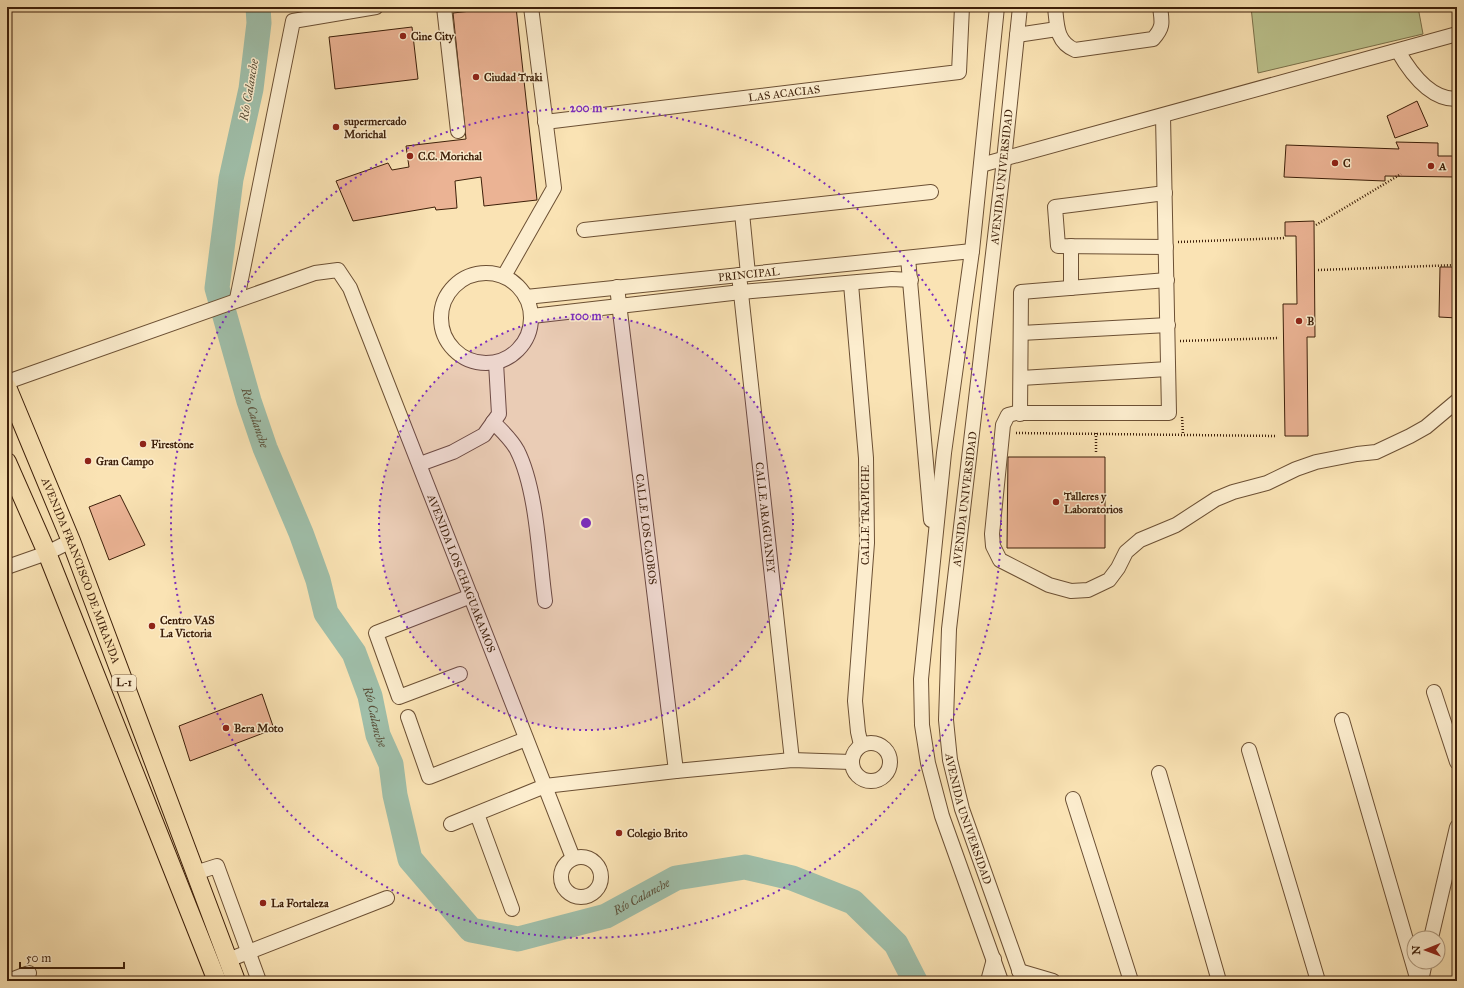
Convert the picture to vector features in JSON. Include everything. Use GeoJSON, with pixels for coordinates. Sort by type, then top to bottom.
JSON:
{"type":"FeatureCollection","features":[{"type":"Feature","properties":{"kind":"main road","name":"AVENIDA FRANCISCO DE MIRANDA"},"geometry":{"type":"LineString","coordinates":[[7,387],[71,541],[236,981]]}},
{"type":"Feature","properties":{"kind":"main road","name":"L-1"},"geometry":{"type":"LineString","coordinates":[[7,462],[47,552],[217,981]]}},
{"type":"Feature","properties":{"kind":"street"},"geometry":{"type":"LineString","coordinates":[[7,382],[231,301],[293,21],[376,7]]}},
{"type":"Feature","properties":{"kind":"street"},"geometry":{"type":"LineString","coordinates":[[444,7],[458,131]]}},
{"type":"Feature","properties":{"kind":"street"},"geometry":{"type":"LineString","coordinates":[[504,276],[554,188],[532,7]]}},
{"type":"Feature","properties":{"kind":"street","name":"LAS ACACIAS"},"geometry":{"type":"LineString","coordinates":[[545,122],[958,72],[962,7]]}},
{"type":"Feature","properties":{"kind":"street","name":"AVENIDA UNIVERSIDAD"},"geometry":{"type":"LineString","coordinates":[[998,7],[972,251],[944,453],[921,679],[922,725],[928,763],[942,816],[1001,981]]}},
{"type":"Feature","properties":{"kind":"street","name":"AVENIDA UNIVERSIDAD"},"geometry":{"type":"LineString","coordinates":[[1020,7],[1004,160],[949,629],[946,720],[950,760],[962,809],[1021,976]]}},
{"type":"Feature","properties":{"kind":"street"},"geometry":{"type":"LineString","coordinates":[[1055,7],[1057,29],[1067,47],[1075,50],[1153,39],[1160,31],[1162,22],[1160,7]]}},
{"type":"Feature","properties":{"kind":"street"},"geometry":{"type":"LineString","coordinates":[[1017,35],[1057,29]]}},
{"type":"Feature","properties":{"kind":"street"},"geometry":{"type":"LineString","coordinates":[[981,165],[1004,160],[1457,34]]}},
{"type":"Feature","properties":{"kind":"street"},"geometry":{"type":"LineString","coordinates":[[1398,51],[1409,69],[1437,95],[1444,98],[1457,99]]}},
{"type":"Feature","properties":{"kind":"street"},"geometry":{"type":"LineString","coordinates":[[1163,116],[1165,193],[1172,245],[1167,280],[1170,413],[1012,413],[1008,415],[1003,422],[992,534],[994,551],[1000,560],[1034,579],[1063,589],[1080,592],[1096,588],[1109,580],[1118,568],[1126,552],[1140,540],[1176,525],[1224,495],[1267,483],[1296,469],[1316,462],[1337,457],[1376,452],[1394,445],[1426,427],[1457,401]]}},
{"type":"Feature","properties":{"kind":"street"},"geometry":{"type":"LineString","coordinates":[[584,230],[932,192]]}},
{"type":"Feature","properties":{"kind":"street"},"geometry":{"type":"LineString","coordinates":[[1165,193],[1055,207],[1058,246],[1172,245]]}},
{"type":"Feature","properties":{"kind":"street","name":"CALLE ARAGUANEY"},"geometry":{"type":"LineString","coordinates":[[742,213],[744,274],[741,292],[792,760]]}},
{"type":"Feature","properties":{"kind":"street"},"geometry":{"type":"LineString","coordinates":[[1071,246],[1071,288]]}},
{"type":"Feature","properties":{"kind":"street","name":"PRINCIPAL"},"geometry":{"type":"LineString","coordinates":[[526,297],[972,251]]}},
{"type":"Feature","properties":{"kind":"street","name":"AVENIDA UNIVERSIDAD"},"geometry":{"type":"LineString","coordinates":[[908,258],[933,554]]}},
{"type":"Feature","properties":{"kind":"street","name":"AVENIDA LOS CHAGUARAMOS"},"geometry":{"type":"LineString","coordinates":[[231,301],[314,272],[338,270],[350,288],[573,858]]}},
{"type":"Feature","properties":{"kind":"street"},"geometry":{"type":"LineString","coordinates":[[489,272],[504,276],[517,284],[526,297],[532,316],[530,332],[522,346],[511,356],[496,363],[480,363],[466,359],[453,350],[444,337],[441,322],[442,306],[449,292],[454,286],[473,274],[489,272]]}},
{"type":"Feature","properties":{"kind":"street","name":"PRINCIPAL"},"geometry":{"type":"LineString","coordinates":[[532,316],[741,292],[851,284],[892,279],[910,280]]}},
{"type":"Feature","properties":{"kind":"street"},"geometry":{"type":"LineString","coordinates":[[1020,414],[1021,292],[1167,280]]}},
{"type":"Feature","properties":{"kind":"street","name":"CALLE TRAPICHE"},"geometry":{"type":"LineString","coordinates":[[851,284],[866,458],[867,542],[855,701],[858,732],[862,744]]}},
{"type":"Feature","properties":{"kind":"street","name":"CALLE LOS CAOBOS"},"geometry":{"type":"LineString","coordinates":[[617,287],[676,771]]}},
{"type":"Feature","properties":{"kind":"street"},"geometry":{"type":"LineString","coordinates":[[1021,333],[1168,325]]}},
{"type":"Feature","properties":{"kind":"street"},"geometry":{"type":"LineString","coordinates":[[420,464],[470,444],[484,435],[499,414],[496,363]]}},
{"type":"Feature","properties":{"kind":"street"},"geometry":{"type":"LineString","coordinates":[[1021,378],[1168,369]]}},
{"type":"Feature","properties":{"kind":"street"},"geometry":{"type":"LineString","coordinates":[[493,422],[509,439],[522,462],[532,497],[545,601]]}},
{"type":"Feature","properties":{"kind":"street"},"geometry":{"type":"LineString","coordinates":[[7,567],[71,541]]}},
{"type":"Feature","properties":{"kind":"street"},"geometry":{"type":"LineString","coordinates":[[460,674],[399,697],[376,633],[471,596]]}},
{"type":"Feature","properties":{"kind":"street"},"geometry":{"type":"LineString","coordinates":[[1434,692],[1457,762]]}},
{"type":"Feature","properties":{"kind":"street"},"geometry":{"type":"LineString","coordinates":[[408,717],[429,777],[526,739]]}},
{"type":"Feature","properties":{"kind":"street"},"geometry":{"type":"LineString","coordinates":[[1342,720],[1419,981]]}},
{"type":"Feature","properties":{"kind":"street"},"geometry":{"type":"LineString","coordinates":[[872,742],[884,748],[890,758],[888,771],[880,779],[866,781],[855,774],[851,762],[856,749],[862,744],[872,742]]}},
{"type":"Feature","properties":{"kind":"street"},"geometry":{"type":"LineString","coordinates":[[1249,750],[1318,981]]}},
{"type":"Feature","properties":{"kind":"street"},"geometry":{"type":"LineString","coordinates":[[451,824],[544,786],[792,760],[851,762]]}},
{"type":"Feature","properties":{"kind":"street"},"geometry":{"type":"LineString","coordinates":[[1159,772],[1219,981]]}},
{"type":"Feature","properties":{"kind":"street"},"geometry":{"type":"LineString","coordinates":[[1073,799],[1131,981]]}},
{"type":"Feature","properties":{"kind":"street"},"geometry":{"type":"LineString","coordinates":[[477,814],[512,909]]}},
{"type":"Feature","properties":{"kind":"street"},"geometry":{"type":"LineString","coordinates":[[1433,930],[1457,827]]}},
{"type":"Feature","properties":{"kind":"street"},"geometry":{"type":"LineString","coordinates":[[195,873],[217,866],[259,981]]}},
{"type":"Feature","properties":{"kind":"street"},"geometry":{"type":"LineString","coordinates":[[228,960],[386,898]]}},
{"type":"Feature","properties":{"kind":"street"},"geometry":{"type":"LineString","coordinates":[[988,981],[994,959]]}},
{"type":"Feature","properties":{"kind":"street"},"geometry":{"type":"LineString","coordinates":[[1419,981],[1422,970]]}},
{"type":"Feature","properties":{"kind":"street"},"geometry":{"type":"LineString","coordinates":[[8,981],[29,972]]}},
{"type":"Feature","properties":{"kind":"street"},"geometry":{"type":"LineString","coordinates":[[1021,976],[1053,981]]}},
{"type":"Feature","properties":{"kind":"path"},"geometry":{"type":"LineString","coordinates":[[1316,225],[1401,174]]}},
{"type":"Feature","properties":{"kind":"path"},"geometry":{"type":"LineString","coordinates":[[1172,245],[1285,238]]}},
{"type":"Feature","properties":{"kind":"path"},"geometry":{"type":"LineString","coordinates":[[1318,270],[1457,265]]}},
{"type":"Feature","properties":{"kind":"path"},"geometry":{"type":"LineString","coordinates":[[1180,341],[1279,338]]}},
{"type":"Feature","properties":{"kind":"path"},"geometry":{"type":"LineString","coordinates":[[1013,433],[1277,436]]}},
{"type":"Feature","properties":{"kind":"path"},"geometry":{"type":"LineString","coordinates":[[1096,434],[1096,453]]}},
{"type":"Feature","properties":{"kind":"green space"},"geometry":{"type":"Polygon","coordinates":[[[1251,7],[1418,7],[1423,34],[1258,73],[1251,7]]]}},
{"type":"Feature","properties":{"kind":"building"},"geometry":{"type":"Polygon","coordinates":[[[516,7],[537,200],[484,206],[481,177],[455,181],[457,208],[436,210],[435,207],[353,221],[336,181],[388,163],[392,170],[409,167],[406,146],[466,139],[453,13],[516,7]]]}},
{"type":"Feature","properties":{"kind":"building"},"geometry":{"type":"Polygon","coordinates":[[[412,27],[418,79],[335,89],[329,37],[412,27]]]}},
{"type":"Feature","properties":{"kind":"building"},"geometry":{"type":"Polygon","coordinates":[[[1417,101],[1428,126],[1395,138],[1387,116],[1417,101]]]}},
{"type":"Feature","properties":{"kind":"building","name":"C"},"geometry":{"type":"Polygon","coordinates":[[[1396,142],[1438,143],[1438,156],[1457,156],[1457,177],[1385,176],[1385,181],[1284,177],[1286,145],[1399,149],[1396,142]]]}},
{"type":"Feature","properties":{"kind":"building","name":"B"},"geometry":{"type":"Polygon","coordinates":[[[1314,221],[1315,337],[1307,337],[1308,436],[1285,436],[1283,304],[1297,304],[1296,236],[1285,236],[1285,222],[1314,221]]]}},
{"type":"Feature","properties":{"kind":"building"},"geometry":{"type":"Polygon","coordinates":[[[1440,267],[1457,267],[1457,318],[1439,317],[1440,267]]]}},
{"type":"Feature","properties":{"kind":"building","name":"Talleres y Laboratorios"},"geometry":{"type":"Polygon","coordinates":[[[1008,457],[1105,457],[1105,548],[1007,548],[1008,457]]]}},
{"type":"Feature","properties":{"kind":"building"},"geometry":{"type":"Polygon","coordinates":[[[120,495],[145,545],[109,560],[89,507],[120,495]]]}},
{"type":"Feature","properties":{"kind":"building","name":"Bera Moto"},"geometry":{"type":"Polygon","coordinates":[[[262,694],[274,729],[190,761],[179,726],[262,694]]]}},
{"type":"Feature","properties":{"kind":"waterway","name":"Río Calanche"},"geometry":{"type":"LineString","coordinates":[[258,7],[259,23],[251,89],[231,179],[217,288],[249,401],[265,448],[301,533],[318,580],[326,613],[354,653],[370,696],[378,735],[391,764],[395,795],[410,859],[471,930],[518,939],[606,916],[676,878],[745,867],[792,878],[853,902],[896,944],[915,981]]}},
{"type":"Feature","properties":{"kind":"place","name":"Cine City"},"geometry":{"type":"Point","coordinates":[403,36]}},
{"type":"Feature","properties":{"kind":"place","name":"Ciudad Traki"},"geometry":{"type":"Point","coordinates":[476,77]}},
{"type":"Feature","properties":{"kind":"place","name":"supermercado Morichal"},"geometry":{"type":"Point","coordinates":[336,127]}},
{"type":"Feature","properties":{"kind":"place","name":"C.C. Morichal"},"geometry":{"type":"Point","coordinates":[410,156]}},
{"type":"Feature","properties":{"kind":"place","name":"C"},"geometry":{"type":"Point","coordinates":[1335,163]}},
{"type":"Feature","properties":{"kind":"place","name":"A"},"geometry":{"type":"Point","coordinates":[1431,166]}},
{"type":"Feature","properties":{"kind":"place","name":"B"},"geometry":{"type":"Point","coordinates":[1299,321]}},
{"type":"Feature","properties":{"kind":"place","name":"Firestone"},"geometry":{"type":"Point","coordinates":[143,444]}},
{"type":"Feature","properties":{"kind":"place","name":"Gran Campo"},"geometry":{"type":"Point","coordinates":[88,461]}},
{"type":"Feature","properties":{"kind":"place","name":"Talleres y Laboratorios"},"geometry":{"type":"Point","coordinates":[1056,502]}},
{"type":"Feature","properties":{"kind":"place","name":"Centro VAS La Victoria"},"geometry":{"type":"Point","coordinates":[152,626]}},
{"type":"Feature","properties":{"kind":"place","name":"Bera Moto"},"geometry":{"type":"Point","coordinates":[226,728]}},
{"type":"Feature","properties":{"kind":"place","name":"Colegio Brito"},"geometry":{"type":"Point","coordinates":[619,833]}},
{"type":"Feature","properties":{"kind":"place","name":"La Fortaleza"},"geometry":{"type":"Point","coordinates":[263,903]}}]}
